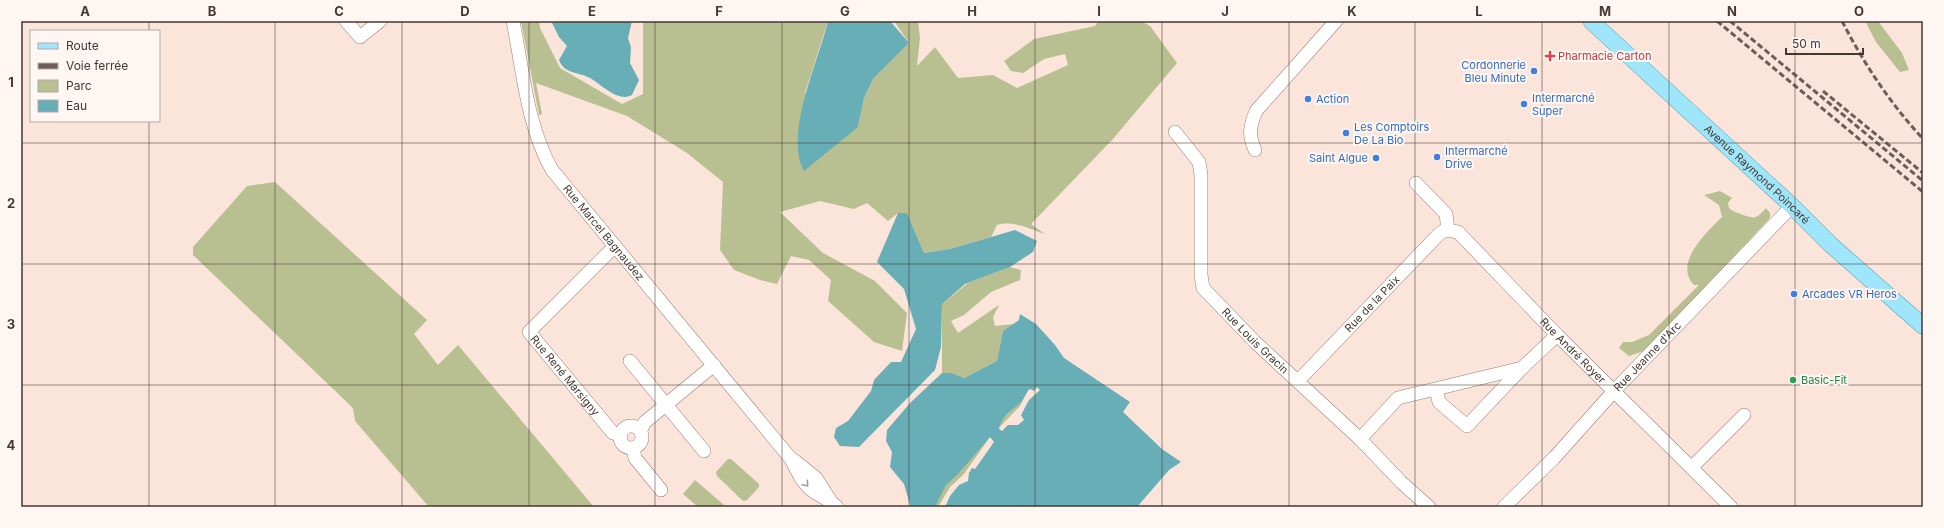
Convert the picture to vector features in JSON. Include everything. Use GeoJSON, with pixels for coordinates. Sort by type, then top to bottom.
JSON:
{"type":"FeatureCollection","features":[{"type":"Feature","properties":{"kind":"main road","name":"Avenue Raymond Poincaré"},"geometry":{"type":"LineString","coordinates":[[1591,21],[1792,206],[1831,245],[1923,326]]}},
{"type":"Feature","properties":{"kind":"street"},"geometry":{"type":"LineString","coordinates":[[346,21],[360,37],[380,21]]}},
{"type":"Feature","properties":{"kind":"street","name":"Rue Marcel Bagnaudez"},"geometry":{"type":"LineString","coordinates":[[513,21],[534,126],[544,155],[552,170],[791,459],[804,483],[814,492],[834,504]]}},
{"type":"Feature","properties":{"kind":"street"},"geometry":{"type":"LineString","coordinates":[[1254,150],[1250,139],[1249,128],[1256,111],[1336,21]]}},
{"type":"Feature","properties":{"kind":"street","name":"Rue Louis Gracin"},"geometry":{"type":"LineString","coordinates":[[1175,132],[1199,162],[1202,175],[1201,276],[1203,288],[1255,342],[1360,439],[1401,482],[1429,507]]}},
{"type":"Feature","properties":{"kind":"street"},"geometry":{"type":"LineString","coordinates":[[1416,183],[1446,214],[1448,230]]}},
{"type":"Feature","properties":{"kind":"street","name":"Rue Jeanne d'Arc"},"geometry":{"type":"LineString","coordinates":[[1504,507],[1554,458],[1614,391],[1792,206]]}},
{"type":"Feature","properties":{"kind":"street","name":"Rue de la Paix"},"geometry":{"type":"LineString","coordinates":[[1298,381],[1439,234],[1448,230]]}},
{"type":"Feature","properties":{"kind":"street","name":"Rue André Royer"},"geometry":{"type":"LineString","coordinates":[[1448,230],[1458,232],[1557,335],[1731,507]]}},
{"type":"Feature","properties":{"kind":"street","name":"Rue René Marsigny"},"geometry":{"type":"LineString","coordinates":[[616,246],[528,332],[613,433],[621,435],[624,445],[633,448],[635,458],[662,490]]}},
{"type":"Feature","properties":{"kind":"street"},"geometry":{"type":"LineString","coordinates":[[1436,389],[1439,402],[1467,426],[1522,368],[1557,335]]}},
{"type":"Feature","properties":{"kind":"street"},"geometry":{"type":"LineString","coordinates":[[630,361],[704,451]]}},
{"type":"Feature","properties":{"kind":"street"},"geometry":{"type":"LineString","coordinates":[[633,448],[642,441],[640,431],[645,422],[714,365]]}},
{"type":"Feature","properties":{"kind":"street"},"geometry":{"type":"LineString","coordinates":[[1360,439],[1398,398],[1522,368]]}},
{"type":"Feature","properties":{"kind":"street"},"geometry":{"type":"LineString","coordinates":[[1692,467],[1744,415]]}},
{"type":"Feature","properties":{"kind":"street"},"geometry":{"type":"LineString","coordinates":[[621,435],[628,427],[634,427],[640,431]]}},
{"type":"Feature","properties":{"kind":"green space"},"geometry":{"type":"Polygon","coordinates":[[[521,21],[539,21],[540,28],[560,68],[622,104],[643,94],[643,21],[828,21],[805,93],[858,127],[864,98],[873,79],[909,43],[894,21],[918,21],[920,38],[917,66],[935,47],[958,78],[993,75],[1017,88],[1068,65],[1065,54],[1044,59],[1023,73],[1011,71],[1004,61],[1034,39],[1095,26],[1098,21],[1141,21],[1150,26],[1177,63],[1113,139],[1031,224],[1045,234],[1015,224],[1003,224],[997,225],[991,237],[950,249],[924,253],[907,213],[898,213],[888,221],[867,203],[854,209],[820,201],[780,212],[823,253],[875,281],[907,313],[902,351],[874,342],[828,301],[831,280],[809,260],[791,256],[777,284],[760,280],[734,270],[720,250],[723,182],[687,153],[627,116],[536,83],[542,114],[539,115],[521,21]]]}},
{"type":"Feature","properties":{"kind":"green space"},"geometry":{"type":"Polygon","coordinates":[[[1865,21],[1878,21],[1902,53],[1909,70],[1900,72],[1876,42],[1865,21]]]}},
{"type":"Feature","properties":{"kind":"green space"},"geometry":{"type":"Polygon","coordinates":[[[275,182],[427,320],[414,334],[438,365],[458,345],[594,507],[429,507],[355,421],[353,408],[193,255],[193,247],[247,186],[275,182]]]}},
{"type":"Feature","properties":{"kind":"green space"},"geometry":{"type":"Polygon","coordinates":[[[1720,191],[1732,198],[1728,203],[1729,208],[1732,211],[1751,217],[1756,217],[1766,208],[1770,213],[1770,218],[1644,351],[1629,356],[1619,348],[1623,342],[1632,342],[1649,335],[1699,285],[1694,285],[1689,276],[1687,267],[1689,258],[1708,231],[1722,217],[1719,205],[1704,195],[1720,191]]]}},
{"type":"Feature","properties":{"kind":"green space"},"geometry":{"type":"Polygon","coordinates":[[[1010,267],[1021,270],[1020,280],[991,292],[964,315],[951,321],[958,333],[999,305],[993,317],[995,326],[1014,324],[1003,331],[997,361],[964,378],[952,373],[942,373],[942,304],[968,283],[1010,267]]]}},
{"type":"Feature","properties":{"kind":"green space"},"geometry":{"type":"Polygon","coordinates":[[[1024,398],[1020,406],[998,429],[1001,420],[1024,398]]]}},
{"type":"Feature","properties":{"kind":"green space"},"geometry":{"type":"Polygon","coordinates":[[[990,437],[964,474],[950,487],[938,507],[933,507],[945,482],[990,437]]]}},
{"type":"Feature","properties":{"kind":"green space"},"geometry":{"type":"Polygon","coordinates":[[[728,459],[731,459],[759,484],[759,487],[747,500],[743,501],[717,476],[716,472],[728,459]]]}},
{"type":"Feature","properties":{"kind":"green space"},"geometry":{"type":"Polygon","coordinates":[[[695,480],[724,505],[722,507],[698,507],[683,494],[695,480]]]}},
{"type":"Feature","properties":{"kind":"water"},"geometry":{"type":"Polygon","coordinates":[[[551,21],[632,21],[628,38],[631,47],[630,63],[639,80],[632,95],[621,97],[615,95],[590,78],[564,68],[559,60],[567,46],[559,37],[551,21]]]}},
{"type":"Feature","properties":{"kind":"water"},"geometry":{"type":"Polygon","coordinates":[[[828,21],[890,21],[909,43],[873,79],[864,98],[858,127],[804,171],[799,155],[798,137],[800,117],[828,21]]]}},
{"type":"Feature","properties":{"kind":"water"},"geometry":{"type":"Polygon","coordinates":[[[898,213],[907,213],[924,253],[950,249],[1015,230],[1037,241],[1033,252],[1010,267],[965,284],[942,304],[941,347],[935,370],[859,447],[840,446],[834,437],[836,428],[848,421],[871,391],[874,380],[891,362],[901,362],[916,329],[904,289],[877,262],[898,213]]]}},
{"type":"Feature","properties":{"kind":"water"},"geometry":{"type":"Polygon","coordinates":[[[1020,314],[1036,324],[1055,345],[1064,358],[1130,402],[1123,412],[1162,449],[1181,462],[1169,470],[1137,507],[945,507],[950,496],[959,485],[968,481],[969,473],[972,468],[975,469],[994,442],[990,437],[958,474],[946,485],[935,507],[912,507],[910,505],[904,484],[890,467],[892,452],[886,441],[887,430],[910,403],[942,373],[952,373],[964,378],[997,361],[1003,331],[1019,320],[1020,314]],[[1037,387],[1034,391],[1030,389],[1024,399],[1002,420],[999,429],[1002,431],[1008,425],[1018,425],[1024,420],[1021,415],[1029,400],[1040,390],[1037,387]]]}},
{"type":"Feature","properties":{"kind":"railway"},"geometry":{"type":"LineString","coordinates":[[1717,21],[1923,192]]}},
{"type":"Feature","properties":{"kind":"railway"},"geometry":{"type":"LineString","coordinates":[[1730,21],[1923,181]]}},
{"type":"Feature","properties":{"kind":"railway"},"geometry":{"type":"LineString","coordinates":[[1842,21],[1859,53],[1878,83],[1923,139]]}},
{"type":"Feature","properties":{"kind":"railway"},"geometry":{"type":"LineString","coordinates":[[1823,91],[1923,173]]}},
{"type":"Feature","properties":{"kind":"place","name":"Pharmacie Carton"},"geometry":{"type":"Point","coordinates":[1550,56]}},
{"type":"Feature","properties":{"kind":"place","name":"Cordonnerie Bleu Minute"},"geometry":{"type":"Point","coordinates":[1534,71]}},
{"type":"Feature","properties":{"kind":"place","name":"Action"},"geometry":{"type":"Point","coordinates":[1308,99]}},
{"type":"Feature","properties":{"kind":"place","name":"Intermarché Super"},"geometry":{"type":"Point","coordinates":[1524,104]}},
{"type":"Feature","properties":{"kind":"place","name":"Les Comptoirs De La Bio"},"geometry":{"type":"Point","coordinates":[1346,133]}},
{"type":"Feature","properties":{"kind":"place","name":"Intermarché Drive"},"geometry":{"type":"Point","coordinates":[1437,157]}},
{"type":"Feature","properties":{"kind":"place","name":"Saint Algue"},"geometry":{"type":"Point","coordinates":[1376,158]}},
{"type":"Feature","properties":{"kind":"place","name":"Arcades VR Heros"},"geometry":{"type":"Point","coordinates":[1794,294]}},
{"type":"Feature","properties":{"kind":"place","name":"Basic-Fit"},"geometry":{"type":"Point","coordinates":[1793,380]}}]}
